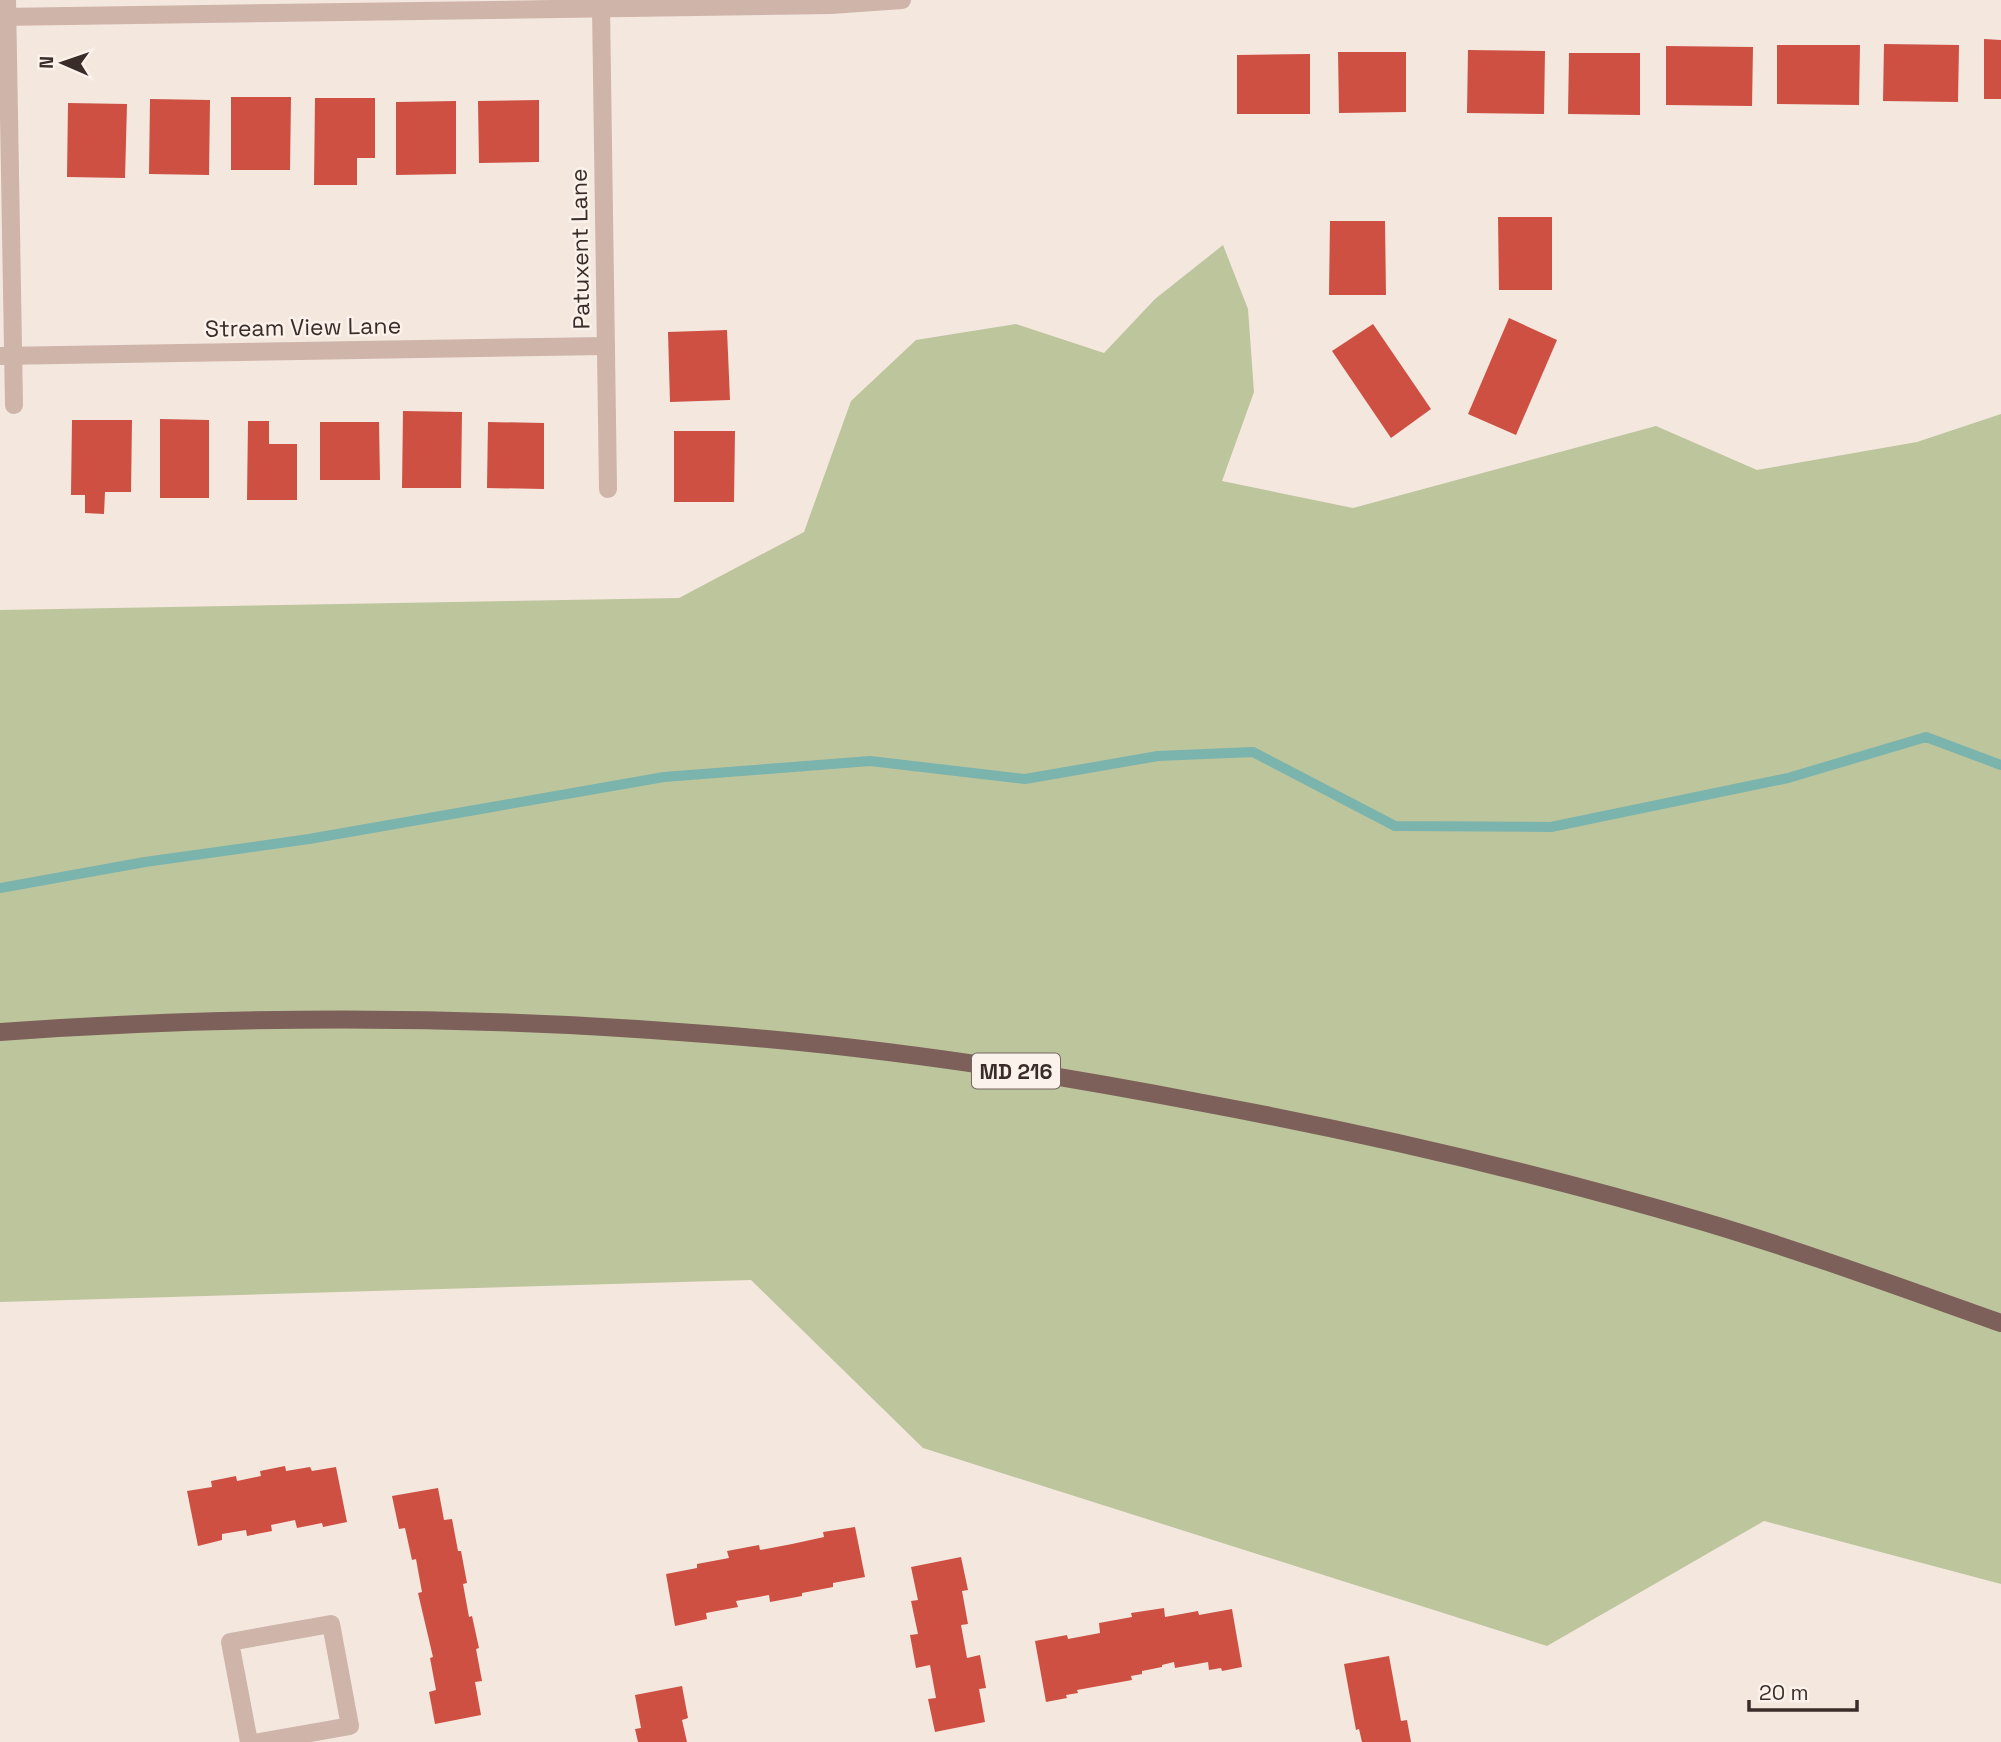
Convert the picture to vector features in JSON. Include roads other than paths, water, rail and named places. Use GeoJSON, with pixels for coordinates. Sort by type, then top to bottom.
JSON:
{"type":"FeatureCollection","features":[{"type":"Feature","properties":{"kind":"main road","name":"MD 216"},"geometry":{"type":"LineString","coordinates":[[0,1032],[106,1024],[316,1019],[511,1023],[707,1034],[902,1054],[1090,1081],[1292,1120],[1502,1168],[1701,1221],[1863,1273],[2001,1324]]}},
{"type":"Feature","properties":{"kind":"street"},"geometry":{"type":"LineString","coordinates":[[14,405],[7,356],[5,11],[831,5],[902,0]]}},
{"type":"Feature","properties":{"kind":"street","name":"Patuxent Lane"},"geometry":{"type":"LineString","coordinates":[[601,7],[608,489]]}},
{"type":"Feature","properties":{"kind":"street","name":"Stream View Lane"},"geometry":{"type":"LineString","coordinates":[[7,356],[606,346]]}},
{"type":"Feature","properties":{"kind":"street"},"geometry":{"type":"LineString","coordinates":[[249,1742],[230,1642],[331,1624],[349,1726],[259,1742]]}},
{"type":"Feature","properties":{"kind":"waterway"},"geometry":{"type":"LineString","coordinates":[[0,888],[145,862],[309,839],[664,777],[870,761],[1025,779],[1158,756],[1253,752],[1395,826],[1551,827],[1788,778],[1926,737],[2001,765]]}}]}
